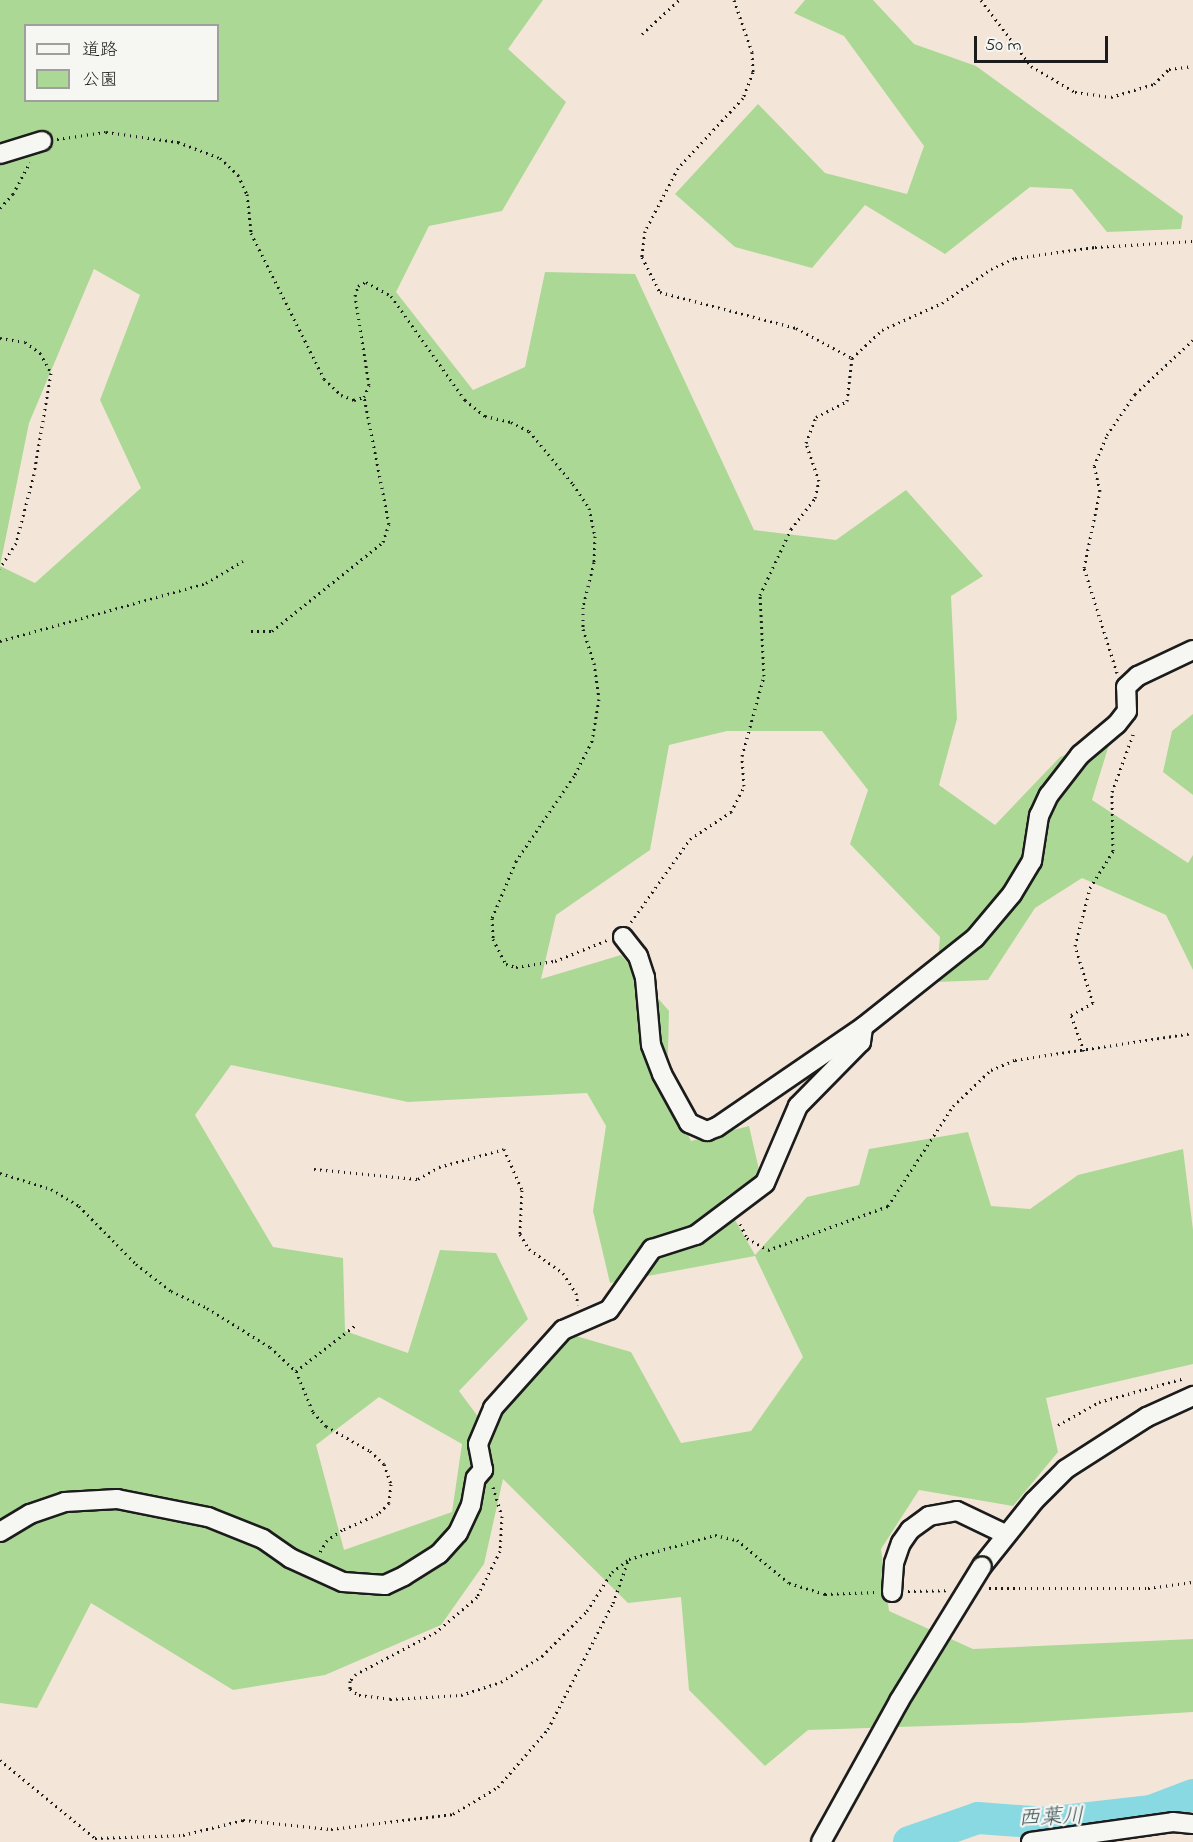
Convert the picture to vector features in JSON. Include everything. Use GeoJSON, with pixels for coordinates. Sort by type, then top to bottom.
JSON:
{"type":"FeatureCollection","features":[{"type":"Feature","properties":{"kind":"street"},"geometry":{"type":"LineString","coordinates":[[0,154],[42,141]]}},
{"type":"Feature","properties":{"kind":"street"},"geometry":{"type":"LineString","coordinates":[[623,937],[638,956],[645,978],[651,1045],[662,1074],[689,1123],[698,1130],[717,1127],[754,1105],[862,1027],[975,938],[1012,894],[1032,861],[1039,816],[1049,795],[1080,755],[1117,724],[1126,711],[1126,687],[1138,676],[1193,650]]}},
{"type":"Feature","properties":{"kind":"street"},"geometry":{"type":"LineString","coordinates":[[0,1532],[30,1514],[65,1502],[117,1499],[208,1517],[263,1539],[290,1558],[343,1582],[362,1586],[385,1585],[404,1576],[439,1554],[458,1533],[471,1505],[476,1478],[483,1470],[478,1444],[492,1408],[563,1330],[580,1320],[609,1310],[652,1249],[696,1235],[765,1183],[798,1106],[861,1042],[862,1027]]}},
{"type":"Feature","properties":{"kind":"street"},"geometry":{"type":"LineString","coordinates":[[821,1842],[899,1701],[982,1566],[1005,1534],[1066,1469],[1147,1417],[1193,1396]]}},
{"type":"Feature","properties":{"kind":"street"},"geometry":{"type":"LineString","coordinates":[[892,1592],[894,1563],[902,1543],[910,1530],[929,1516],[957,1511],[1005,1534]]}},
{"type":"Feature","properties":{"kind":"street"},"geometry":{"type":"LineString","coordinates":[[1030,1842],[1173,1822],[1193,1824]]}},
{"type":"Feature","properties":{"kind":"path"},"geometry":{"type":"LineString","coordinates":[[642,34],[679,0]]}},
{"type":"Feature","properties":{"kind":"path"},"geometry":{"type":"LineString","coordinates":[[734,0],[752,52],[753,72],[743,98],[678,168],[645,231],[642,257],[660,292],[796,328],[852,358]]}},
{"type":"Feature","properties":{"kind":"path"},"geometry":{"type":"LineString","coordinates":[[981,0],[1031,66],[1075,92],[1111,97],[1154,84],[1169,69],[1193,66]]}},
{"type":"Feature","properties":{"kind":"path"},"geometry":{"type":"LineString","coordinates":[[0,208],[13,194],[42,141],[106,132],[178,142],[220,158],[238,175],[247,194],[251,232],[324,379],[341,395],[354,400],[364,397]]}},
{"type":"Feature","properties":{"kind":"path"},"geometry":{"type":"LineString","coordinates":[[251,631],[272,631],[383,542],[389,524],[364,397],[369,385],[355,296],[358,286],[366,282],[391,296],[465,400],[485,416],[511,422],[529,431],[589,508],[595,536],[594,562],[583,607],[583,629],[594,663],[599,699],[592,741],[574,776],[516,861],[492,918],[493,939],[506,964],[516,967],[555,961],[623,937],[633,917],[690,839],[731,812],[744,786],[741,756],[764,676],[760,595],[791,529],[815,498],[819,481],[806,443],[816,417],[847,401],[852,358],[882,330],[942,303],[1015,258],[1095,247],[1193,241]]}},
{"type":"Feature","properties":{"kind":"path"},"geometry":{"type":"LineString","coordinates":[[0,338],[26,342],[40,353],[51,373],[34,474],[16,543],[0,568]]}},
{"type":"Feature","properties":{"kind":"path"},"geometry":{"type":"LineString","coordinates":[[1126,687],[1118,674],[1084,568],[1100,491],[1095,466],[1107,435],[1135,394],[1193,340]]}},
{"type":"Feature","properties":{"kind":"path"},"geometry":{"type":"LineString","coordinates":[[0,641],[206,583],[243,561]]}},
{"type":"Feature","properties":{"kind":"path"},"geometry":{"type":"LineString","coordinates":[[1084,1051],[1071,1015],[1093,1003],[1075,946],[1090,888],[1113,851],[1112,792],[1134,732],[1126,711]]}},
{"type":"Feature","properties":{"kind":"path"},"geometry":{"type":"LineString","coordinates":[[733,1209],[747,1238],[768,1250],[888,1206],[953,1106],[991,1070],[1015,1060],[1193,1033]]}},
{"type":"Feature","properties":{"kind":"path"},"geometry":{"type":"LineString","coordinates":[[314,1169],[418,1179],[439,1167],[504,1149],[522,1190],[520,1234],[529,1249],[563,1273],[576,1293],[580,1320]]}},
{"type":"Feature","properties":{"kind":"path"},"geometry":{"type":"LineString","coordinates":[[0,1173],[51,1189],[79,1206],[136,1264],[171,1291],[207,1308],[261,1341],[296,1371],[313,1412],[326,1426],[370,1451],[384,1464],[392,1484],[390,1503],[378,1514],[327,1540],[314,1568]]}},
{"type":"Feature","properties":{"kind":"path"},"geometry":{"type":"LineString","coordinates":[[296,1371],[357,1324]]}},
{"type":"Feature","properties":{"kind":"path"},"geometry":{"type":"LineString","coordinates":[[1058,1425],[1099,1402],[1193,1378]]}},
{"type":"Feature","properties":{"kind":"path"},"geometry":{"type":"LineString","coordinates":[[483,1470],[502,1516],[500,1551],[490,1577],[461,1615],[356,1674],[350,1681],[350,1689],[358,1695],[390,1699],[461,1695],[501,1682],[550,1648],[587,1611],[612,1572],[629,1559],[715,1535],[737,1540],[789,1583],[825,1594],[951,1590]]}},
{"type":"Feature","properties":{"kind":"path"},"geometry":{"type":"LineString","coordinates":[[0,1760],[95,1838],[183,1835],[243,1820],[331,1829],[453,1814],[498,1787],[548,1729],[613,1603],[629,1559]]}},
{"type":"Feature","properties":{"kind":"path"},"geometry":{"type":"LineString","coordinates":[[987,1588],[1148,1588],[1193,1582]]}},
{"type":"Feature","properties":{"kind":"green space"},"geometry":{"type":"Polygon","coordinates":[[[0,0],[543,0],[508,49],[566,102],[502,211],[429,226],[396,292],[473,390],[525,367],[545,272],[635,274],[754,530],[836,540],[906,490],[983,576],[951,596],[957,719],[939,785],[995,825],[1060,757],[1111,738],[1092,800],[1188,863],[1193,855],[1193,970],[1166,915],[1082,878],[1035,908],[988,980],[936,982],[940,937],[850,844],[868,790],[822,731],[727,731],[669,745],[650,850],[556,915],[541,979],[621,955],[669,1011],[667,1092],[691,1141],[749,1126],[760,1174],[723,1199],[755,1255],[807,1197],[859,1185],[869,1149],[968,1132],[991,1206],[1030,1209],[1078,1175],[1183,1149],[1193,1230],[1193,1364],[1046,1398],[1058,1452],[1013,1506],[919,1490],[881,1549],[889,1611],[973,1649],[1193,1639],[1193,1712],[1021,1723],[808,1730],[765,1766],[689,1690],[681,1597],[628,1603],[503,1479],[484,1564],[441,1625],[325,1675],[233,1690],[91,1603],[37,1708],[0,1703],[0,0]],[[94,269],[29,423],[0,566],[35,583],[141,488],[100,400],[140,295],[94,269]],[[231,1065],[195,1115],[273,1247],[343,1258],[345,1331],[408,1353],[440,1250],[496,1253],[528,1319],[459,1391],[482,1422],[569,1334],[631,1352],[681,1443],[751,1431],[803,1357],[755,1256],[610,1283],[593,1211],[606,1126],[587,1093],[408,1102],[231,1065]],[[379,1397],[316,1445],[344,1550],[452,1512],[462,1444],[379,1397]]]}},
{"type":"Feature","properties":{"kind":"green space"},"geometry":{"type":"Polygon","coordinates":[[[805,0],[873,0],[914,44],[976,66],[1183,216],[1181,229],[1107,232],[1072,189],[1030,187],[945,254],[865,205],[812,268],[735,247],[675,194],[758,104],[825,173],[907,194],[924,146],[844,36],[794,13],[805,0]]]}},
{"type":"Feature","properties":{"kind":"green space"},"geometry":{"type":"Polygon","coordinates":[[[1193,714],[1193,795],[1163,772],[1172,731],[1193,714]]]}},
{"type":"Feature","properties":{"kind":"waterway","name":"西葉川"},"geometry":{"type":"LineString","coordinates":[[909,1842],[978,1818],[1046,1823],[1151,1811],[1193,1795]]}}]}
